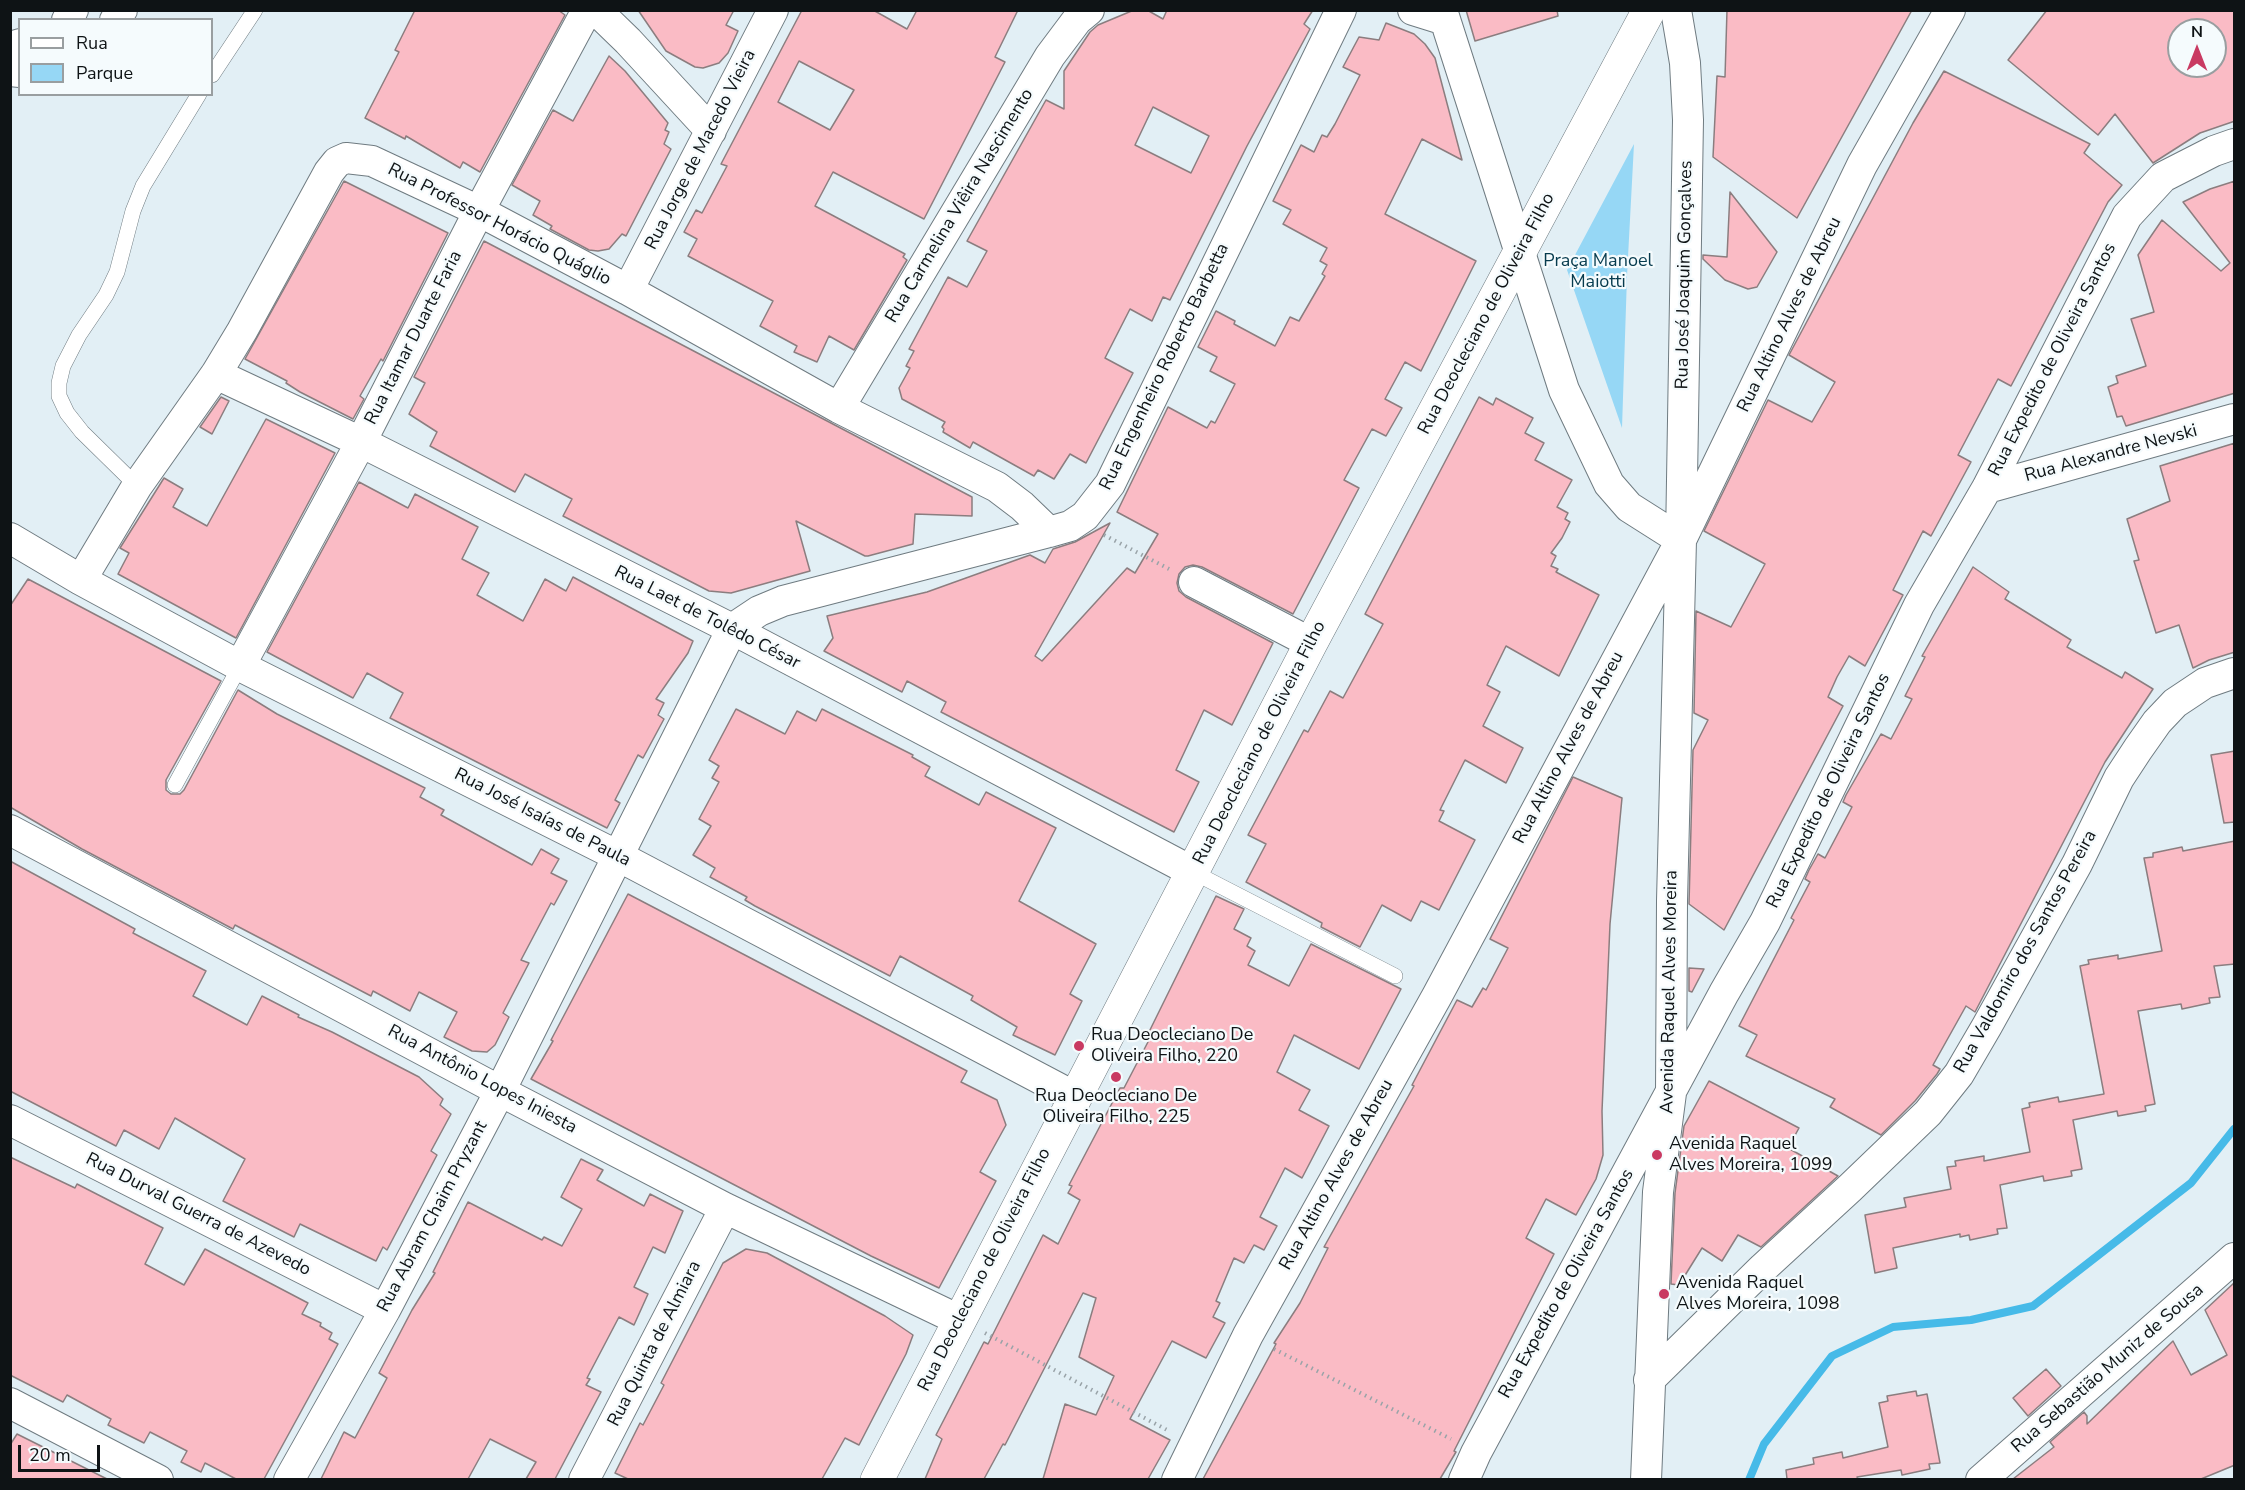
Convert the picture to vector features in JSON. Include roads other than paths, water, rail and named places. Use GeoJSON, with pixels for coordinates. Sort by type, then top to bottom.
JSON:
{"type":"FeatureCollection","features":[{"type":"Feature","properties":{"kind":"street","name":"Rua Itamar Duarte Faria"},"geometry":{"type":"LineString","coordinates":[[240,666],[361,442],[479,211],[587,10]]}},
{"type":"Feature","properties":{"kind":"street"},"geometry":{"type":"LineString","coordinates":[[596,10],[628,41],[711,131]]}},
{"type":"Feature","properties":{"kind":"street","name":"Rua Jorge de Macedo Vieira"},"geometry":{"type":"LineString","coordinates":[[628,290],[773,10]]}},
{"type":"Feature","properties":{"kind":"street","name":"Rua Carmelina Viêira Nascimento"},"geometry":{"type":"LineString","coordinates":[[839,408],[1050,56],[1077,20],[1089,10]]}},
{"type":"Feature","properties":{"kind":"street","name":"Rua Engenheiro Roberto Barbetta"},"geometry":{"type":"LineString","coordinates":[[732,629],[759,611],[783,601],[1070,526],[1095,504],[1110,484],[1341,10]]}},
{"type":"Feature","properties":{"kind":"street"},"geometry":{"type":"LineString","coordinates":[[1413,10],[1443,15],[1564,390],[1609,484],[1629,507],[1681,540]]}},
{"type":"Feature","properties":{"kind":"street","name":"Rua Deocleciano de Oliveira Filho"},"geometry":{"type":"LineString","coordinates":[[877,1479],[1311,643],[1649,10]]}},
{"type":"Feature","properties":{"kind":"street","name":"Rua José Joaquim Gonçalves"},"geometry":{"type":"LineString","coordinates":[[1676,10],[1685,63],[1688,120],[1681,540]]}},
{"type":"Feature","properties":{"kind":"street","name":"Rua Altino Alves de Abreu"},"geometry":{"type":"LineString","coordinates":[[1177,1479],[1248,1335],[1437,996],[1681,540],[1862,165],[1950,10]]}},
{"type":"Feature","properties":{"kind":"street","name":"Rua Expedito de Oliveira Santos"},"geometry":{"type":"LineString","coordinates":[[1464,1479],[1724,993],[1765,922],[1919,605],[1987,488],[2127,216],[2163,177],[2214,150],[2235,144]]}},
{"type":"Feature","properties":{"kind":"street","name":"Rua Professor Horácio Quáglio"},"geometry":{"type":"LineString","coordinates":[[81,580],[136,486],[216,374],[329,172],[337,162],[346,158],[372,161],[479,211],[628,290],[839,408],[998,487],[1049,532]]}},
{"type":"Feature","properties":{"kind":"street","name":"Rua Laet de Tolêdo César"},"geometry":{"type":"LineString","coordinates":[[216,374],[361,442],[732,629],[1193,872]]}},
{"type":"Feature","properties":{"kind":"street","name":"Rua Alexandre Nevski"},"geometry":{"type":"LineString","coordinates":[[1987,488],[2235,419]]}},
{"type":"Feature","properties":{"kind":"street","name":"Rua José Isaías de Paula"},"geometry":{"type":"LineString","coordinates":[[10,538],[81,580],[240,666],[618,856],[1074,1098]]}},
{"type":"Feature","properties":{"kind":"street","name":"Avenida Raquel Alves Moreira"},"geometry":{"type":"LineString","coordinates":[[1646,1479],[1658,1192],[1671,1093],[1672,901],[1681,540]]}},
{"type":"Feature","properties":{"kind":"street"},"geometry":{"type":"LineString","coordinates":[[1194,582],[1311,643]]}},
{"type":"Feature","properties":{"kind":"street","name":"Rua Abram Chaim Pryzant"},"geometry":{"type":"LineString","coordinates":[[289,1479],[385,1310],[500,1091],[732,629]]}},
{"type":"Feature","properties":{"kind":"street","name":"Rua Valdomiro dos Santos Pereira"},"geometry":{"type":"LineString","coordinates":[[1649,1380],[1763,1268],[1928,1113],[1959,1074],[1987,1026],[2077,864],[2119,778],[2138,749],[2157,722],[2175,703],[2205,683],[2235,673]]}},
{"type":"Feature","properties":{"kind":"street","name":"Rua Antônio Lopes Iniesta"},"geometry":{"type":"LineString","coordinates":[[10,830],[725,1208],[958,1320]]}},
{"type":"Feature","properties":{"kind":"street","name":"Rua Durval Guerra de Azevedo"},"geometry":{"type":"LineString","coordinates":[[10,1120],[385,1310]]}},
{"type":"Feature","properties":{"kind":"street","name":"Rua Quinta de Almiara"},"geometry":{"type":"LineString","coordinates":[[584,1479],[725,1208]]}},
{"type":"Feature","properties":{"kind":"street","name":"Rua Sebastião Muniz de Sousa"},"geometry":{"type":"LineString","coordinates":[[1981,1479],[2235,1258]]}},
{"type":"Feature","properties":{"kind":"street"},"geometry":{"type":"LineString","coordinates":[[10,1402],[158,1479]]}},
{"type":"Feature","properties":{"kind":"lane"},"geometry":{"type":"LineString","coordinates":[[213,73],[255,10]]}},
{"type":"Feature","properties":{"kind":"lane"},"geometry":{"type":"LineString","coordinates":[[136,486],[82,432],[67,413],[59,396],[59,383],[63,366],[79,335],[106,295],[117,272],[133,210],[143,186],[198,96]]}},
{"type":"Feature","properties":{"kind":"lane"},"geometry":{"type":"LineString","coordinates":[[176,785],[240,666]]}},
{"type":"Feature","properties":{"kind":"lane"},"geometry":{"type":"LineString","coordinates":[[1193,872],[1395,976]]}},
{"type":"Feature","properties":{"kind":"waterway"},"geometry":{"type":"LineString","coordinates":[[1749,1480],[1764,1444],[1832,1356],[1893,1327],[1971,1320],[2033,1306],[2191,1183],[2234,1129]]}},
{"type":"Feature","properties":{"kind":"place","name":"Rua Deocleciano De Oliveira Filho, 220"},"geometry":{"type":"Point","coordinates":[1079,1046]}},
{"type":"Feature","properties":{"kind":"place","name":"Rua Deocleciano De Oliveira Filho, 225"},"geometry":{"type":"Point","coordinates":[1116,1077]}},
{"type":"Feature","properties":{"kind":"place","name":"Avenida Raquel Alves Moreira, 1099"},"geometry":{"type":"Point","coordinates":[1657,1155]}},
{"type":"Feature","properties":{"kind":"place","name":"Avenida Raquel Alves Moreira, 1098"},"geometry":{"type":"Point","coordinates":[1664,1294]}},
{"type":"Feature","properties":{"kind":"park label","name":"Praça Manoel Maiotti"},"geometry":{"type":"Point","coordinates":[1598,272]}}]}
